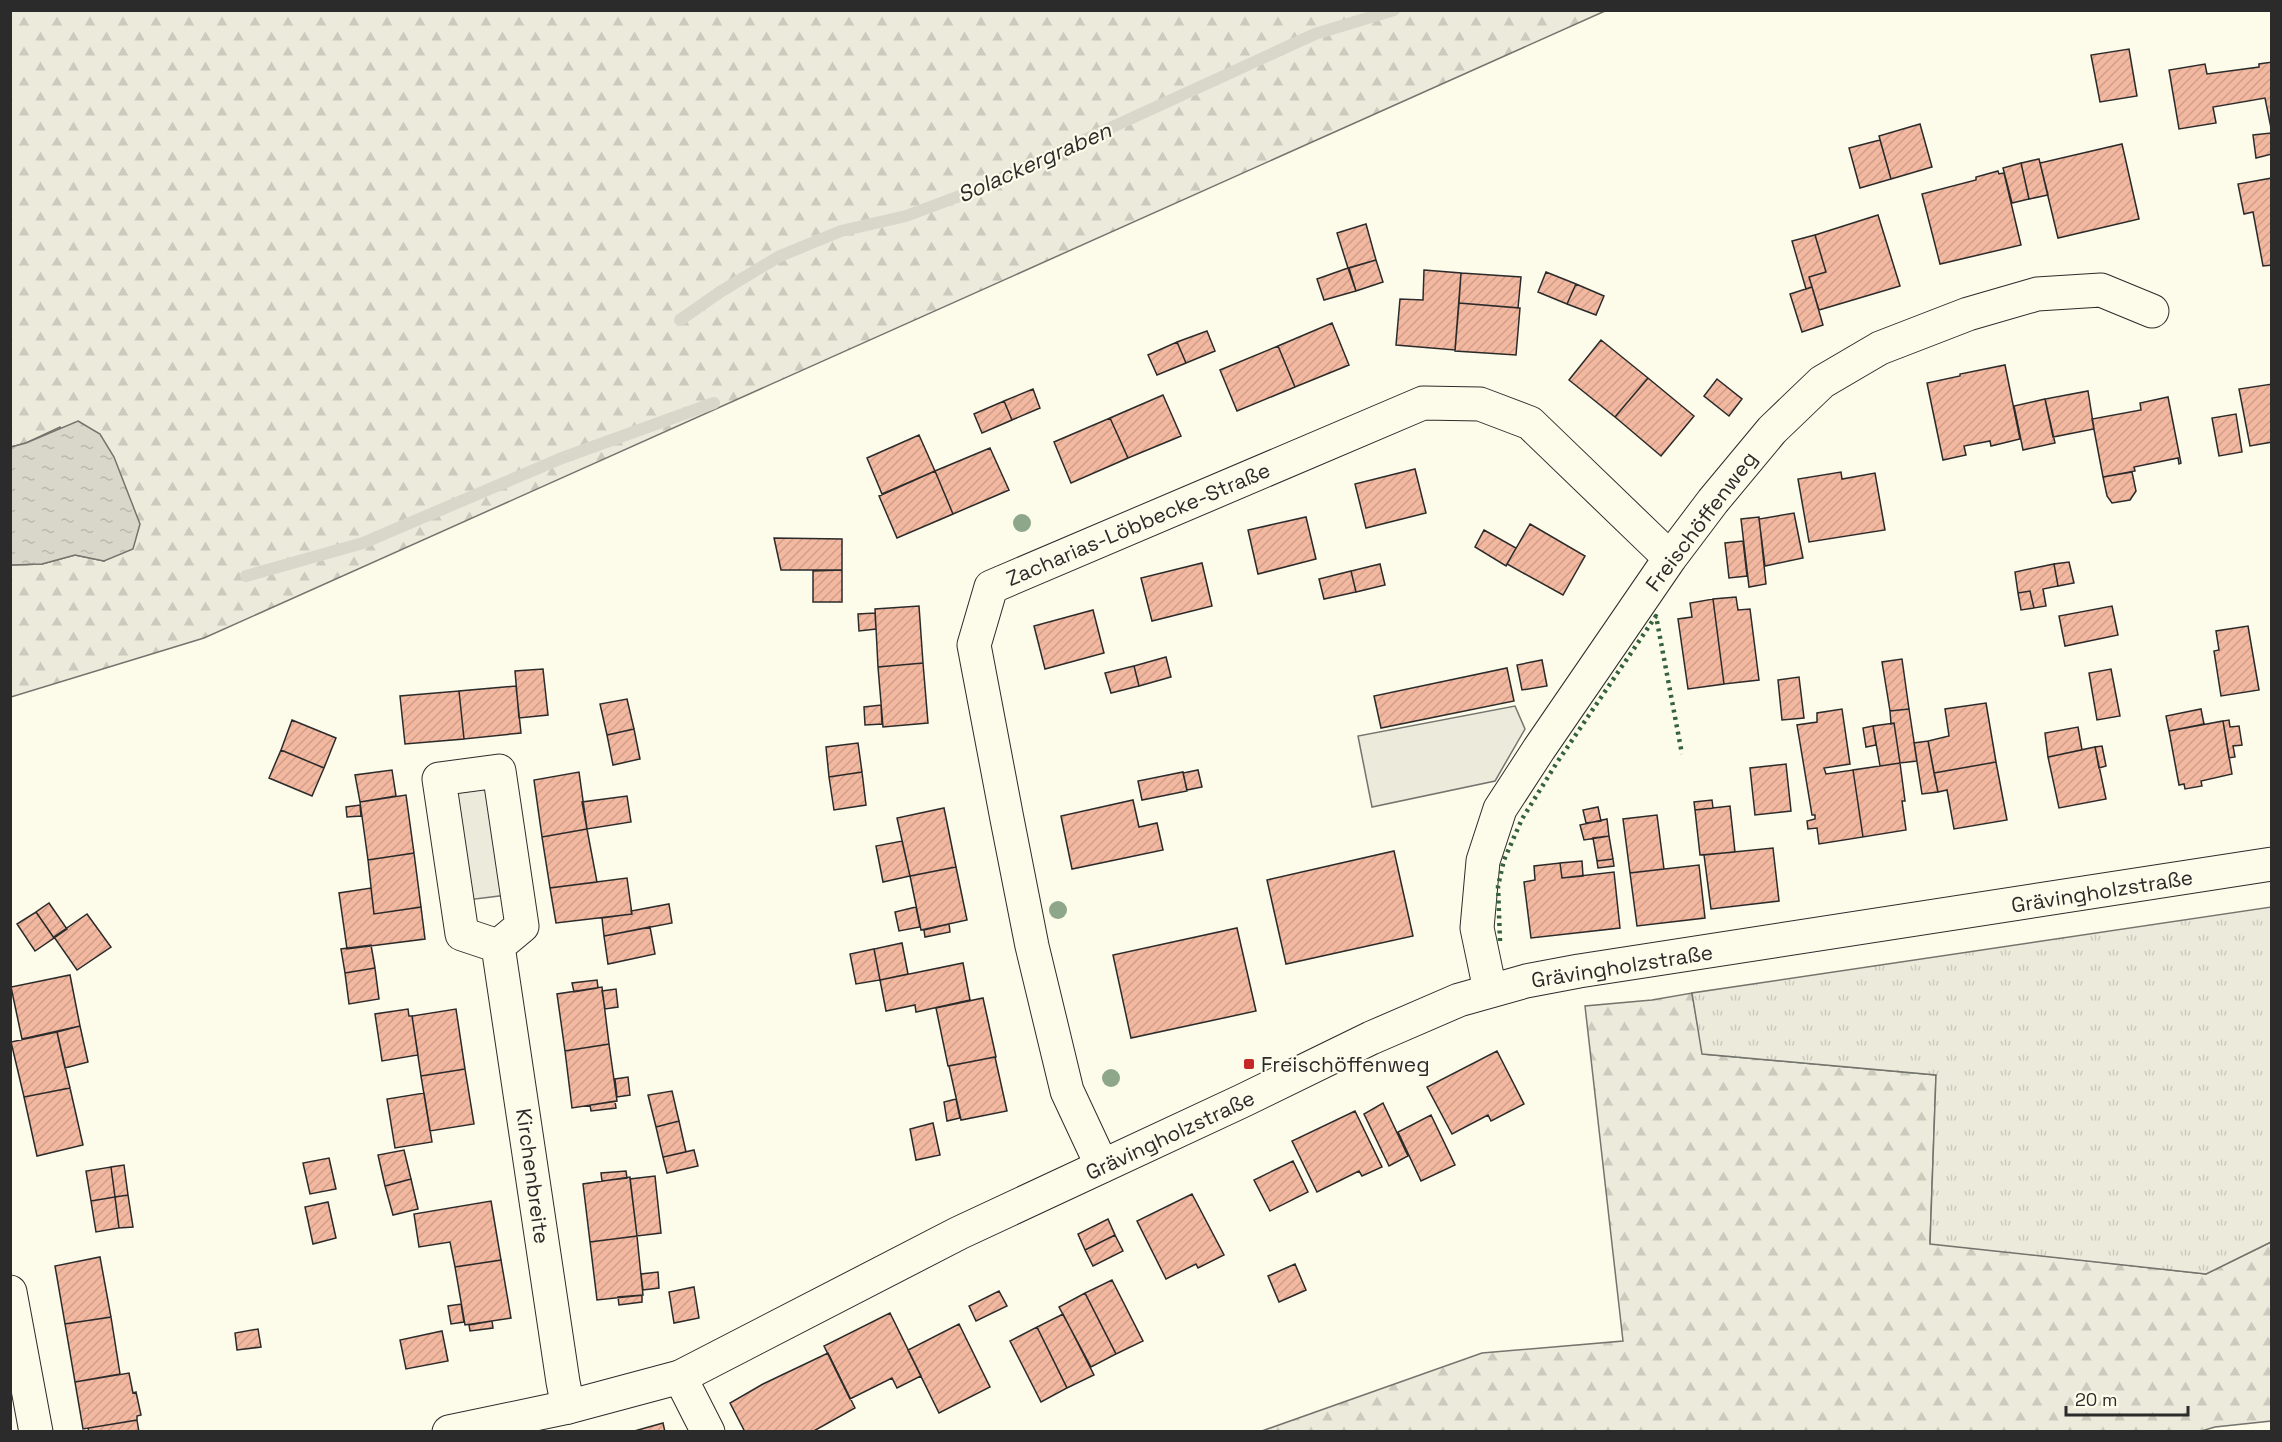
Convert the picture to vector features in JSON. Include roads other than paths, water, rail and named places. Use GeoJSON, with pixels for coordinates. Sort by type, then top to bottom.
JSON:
{"type":"FeatureCollection","features":[{"type":"Feature","properties":{"kind":"street","name":"Freischöffenweg"},"geometry":{"type":"LineString","coordinates":[[1490,990],[1477,928],[1484,861],[1500,809],[1670,558],[1713,501],[1772,430],[1822,382],[1881,348],[1968,314],[2037,294],[2101,290],[2152,310]]}},
{"type":"Feature","properties":{"kind":"street","name":"Zacharias-Löbbecke-Straße"},"geometry":{"type":"LineString","coordinates":[[1102,1166],[1067,1091],[1032,946],[1005,808],[974,645],[991,587],[1423,403],[1480,404],[1530,423],[1670,558]]}},
{"type":"Feature","properties":{"kind":"street"},"geometry":{"type":"LineString","coordinates":[[499,771],[522,926],[498,946],[462,934],[439,778],[499,771]]}},
{"type":"Feature","properties":{"kind":"street","name":"Grävingholzstraße"},"geometry":{"type":"LineString","coordinates":[[449,1431],[568,1407],[680,1377],[959,1233],[1371,1038],[1458,1000],[1490,990],[1579,970],[2271,864]]}},
{"type":"Feature","properties":{"kind":"street","name":"Kirchenbreite"},"geometry":{"type":"LineString","coordinates":[[498,946],[562,1382],[568,1407]]}},
{"type":"Feature","properties":{"kind":"street"},"geometry":{"type":"LineString","coordinates":[[10,1292],[36,1431]]}},
{"type":"Feature","properties":{"kind":"street"},"geometry":{"type":"LineString","coordinates":[[680,1377],[708,1431]]}},
{"type":"Feature","properties":{"kind":"water"},"geometry":{"type":"Polygon","coordinates":[[[78,421],[100,434],[114,457],[140,524],[133,549],[104,561],[75,555],[42,564],[11,565],[11,447],[78,421]]]}},
{"type":"Feature","properties":{"kind":"waterway","name":"Solackergraben"},"geometry":{"type":"LineString","coordinates":[[680,320],[720,292],[780,256],[841,231],[906,216],[973,191],[1315,34],[1394,10]]}},
{"type":"Feature","properties":{"kind":"waterway"},"geometry":{"type":"LineString","coordinates":[[246,576],[363,543],[562,458],[714,403]]}},
{"type":"Feature","properties":{"kind":"place","name":"Freischöffenweg"},"geometry":{"type":"Point","coordinates":[1249,1064]}}]}
